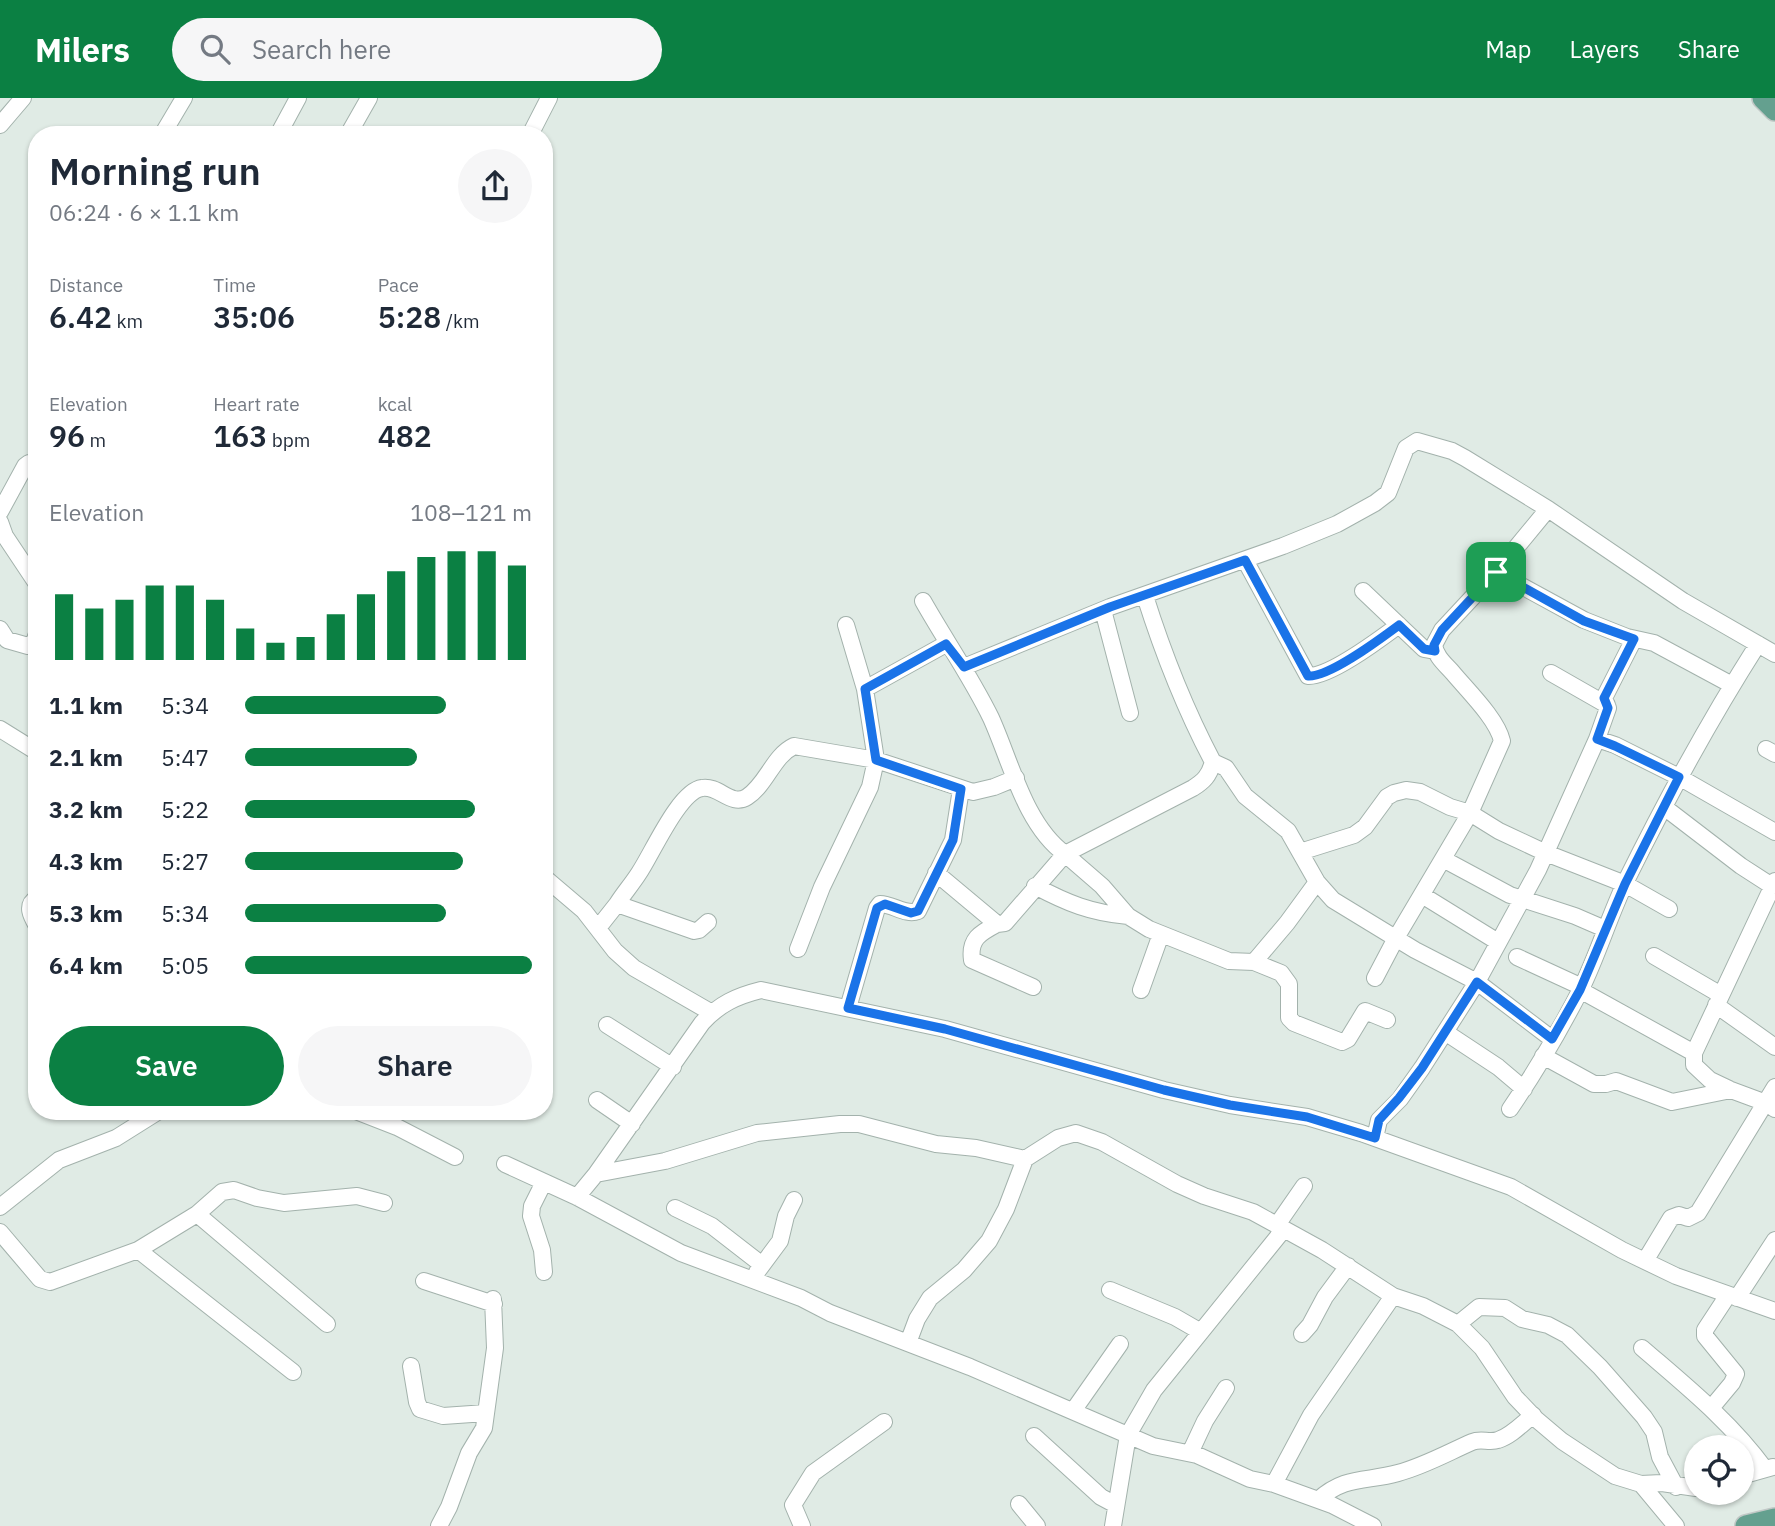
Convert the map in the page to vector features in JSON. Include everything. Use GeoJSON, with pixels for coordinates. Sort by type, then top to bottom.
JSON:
{"type":"FeatureCollection","features":[{"type":"Feature","properties":{"kind":"main road"},"geometry":{"type":"LineString","coordinates":[[1763,98],[1775,110]]}},
{"type":"Feature","properties":{"kind":"main road"},"geometry":{"type":"LineString","coordinates":[[1746,1526],[1775,1519]]}},
{"type":"Feature","properties":{"kind":"street"},"geometry":{"type":"LineString","coordinates":[[0,125],[23,98]]}},
{"type":"Feature","properties":{"kind":"street"},"geometry":{"type":"LineString","coordinates":[[167,126],[184,98]]}},
{"type":"Feature","properties":{"kind":"street"},"geometry":{"type":"LineString","coordinates":[[283,126],[298,98]]}},
{"type":"Feature","properties":{"kind":"street"},"geometry":{"type":"LineString","coordinates":[[353,126],[369,98]]}},
{"type":"Feature","properties":{"kind":"street"},"geometry":{"type":"LineString","coordinates":[[535,126],[549,98]]}},
{"type":"Feature","properties":{"kind":"street"},"geometry":{"type":"LineString","coordinates":[[964,667],[1103,610],[1338,524],[1375,503],[1388,492],[1406,448],[1417,441],[1452,451],[1548,509],[1683,601],[1775,654]]}},
{"type":"Feature","properties":{"kind":"street"},"geometry":{"type":"LineString","coordinates":[[0,512],[28,464]]}},
{"type":"Feature","properties":{"kind":"street"},"geometry":{"type":"LineString","coordinates":[[1375,978],[1470,813],[1502,741],[1500,733],[1435,651],[1434,645],[1442,630],[1496,572],[1548,509]]}},
{"type":"Feature","properties":{"kind":"street"},"geometry":{"type":"LineString","coordinates":[[0,522],[5,536],[28,570]]}},
{"type":"Feature","properties":{"kind":"street"},"geometry":{"type":"LineString","coordinates":[[1245,560],[1308,676],[1315,677],[1328,671],[1399,625]]}},
{"type":"Feature","properties":{"kind":"street"},"geometry":{"type":"LineString","coordinates":[[1496,572],[1584,621],[1634,639],[1654,643],[1732,685]]}},
{"type":"Feature","properties":{"kind":"street"},"geometry":{"type":"LineString","coordinates":[[1363,591],[1424,649],[1435,651]]}},
{"type":"Feature","properties":{"kind":"street"},"geometry":{"type":"LineString","coordinates":[[1145,596],[1162,650],[1195,728],[1213,762],[1226,768],[1245,796],[1288,831],[1317,882],[1333,900],[1477,982],[1552,1039]]}},
{"type":"Feature","properties":{"kind":"street"},"geometry":{"type":"LineString","coordinates":[[923,601],[946,644],[964,667],[991,719],[1043,835],[1102,886],[1128,916],[1161,934],[1229,961],[1254,962],[1281,973],[1290,989],[1289,1018],[1294,1023],[1342,1042],[1348,1039],[1365,1011],[1387,1020]]}},
{"type":"Feature","properties":{"kind":"street"},"geometry":{"type":"LineString","coordinates":[[1103,610],[1130,713]]}},
{"type":"Feature","properties":{"kind":"street"},"geometry":{"type":"LineString","coordinates":[[798,949],[822,887],[870,787],[876,760],[865,689],[846,625]]}},
{"type":"Feature","properties":{"kind":"street"},"geometry":{"type":"LineString","coordinates":[[0,629],[7,640],[28,646]]}},
{"type":"Feature","properties":{"kind":"street"},"geometry":{"type":"LineString","coordinates":[[1375,1138],[1379,1120],[1407,1088],[1477,982],[1546,853],[1606,715],[1604,698],[1634,639]]}},
{"type":"Feature","properties":{"kind":"street"},"geometry":{"type":"LineString","coordinates":[[865,689],[946,644]]}},
{"type":"Feature","properties":{"kind":"street"},"geometry":{"type":"LineString","coordinates":[[1510,1109],[1581,988],[1625,884],[1679,777],[1732,685],[1759,645]]}},
{"type":"Feature","properties":{"kind":"street"},"geometry":{"type":"LineString","coordinates":[[1551,673],[1606,705]]}},
{"type":"Feature","properties":{"kind":"street"},"geometry":{"type":"LineString","coordinates":[[0,729],[28,746]]}},
{"type":"Feature","properties":{"kind":"street"},"geometry":{"type":"LineString","coordinates":[[1597,739],[1679,777],[1775,832]]}},
{"type":"Feature","properties":{"kind":"street"},"geometry":{"type":"LineString","coordinates":[[597,928],[637,876],[666,827],[693,791],[707,788],[736,800],[745,798],[764,782],[786,750],[794,746],[876,760],[973,792],[994,788],[1016,778]]}},
{"type":"Feature","properties":{"kind":"street"},"geometry":{"type":"LineString","coordinates":[[1034,987],[972,960],[970,957],[974,939],[978,933],[1005,923],[1065,854],[1206,780],[1213,762]]}},
{"type":"Feature","properties":{"kind":"street"},"geometry":{"type":"LineString","coordinates":[[848,1008],[877,908],[885,904],[911,913],[918,911],[953,840],[961,789]]}},
{"type":"Feature","properties":{"kind":"street"},"geometry":{"type":"LineString","coordinates":[[1300,852],[1354,835],[1365,827],[1387,797],[1394,793],[1406,790],[1420,792],[1450,807],[1470,813],[1499,831],[1546,853],[1625,884],[1669,909]]}},
{"type":"Feature","properties":{"kind":"street"},"geometry":{"type":"LineString","coordinates":[[1664,807],[1741,866],[1774,883],[1694,1053],[1694,1065],[1702,1074],[1731,1090],[1771,1106]]}},
{"type":"Feature","properties":{"kind":"street"},"geometry":{"type":"LineString","coordinates":[[1443,859],[1510,895],[1605,929]]}},
{"type":"Feature","properties":{"kind":"street"},"geometry":{"type":"LineString","coordinates":[[936,873],[997,924]]}},
{"type":"Feature","properties":{"kind":"street"},"geometry":{"type":"LineString","coordinates":[[1254,962],[1317,882]]}},
{"type":"Feature","properties":{"kind":"street"},"geometry":{"type":"LineString","coordinates":[[553,885],[584,911],[615,951],[634,968],[712,1013]]}},
{"type":"Feature","properties":{"kind":"street"},"geometry":{"type":"LineString","coordinates":[[1035,886],[1064,902],[1090,911],[1128,916]]}},
{"type":"Feature","properties":{"kind":"street"},"geometry":{"type":"LineString","coordinates":[[1422,895],[1498,942]]}},
{"type":"Feature","properties":{"kind":"street"},"geometry":{"type":"LineString","coordinates":[[617,904],[694,931],[708,922]]}},
{"type":"Feature","properties":{"kind":"street"},"geometry":{"type":"LineString","coordinates":[[1141,990],[1161,934]]}},
{"type":"Feature","properties":{"kind":"street"},"geometry":{"type":"LineString","coordinates":[[1654,956],[1719,1000],[1775,1047]]}},
{"type":"Feature","properties":{"kind":"street"},"geometry":{"type":"LineString","coordinates":[[1517,957],[1581,988],[1694,1053]]}},
{"type":"Feature","properties":{"kind":"street"},"geometry":{"type":"LineString","coordinates":[[577,1197],[673,1067],[702,1023],[737,996],[761,990],[945,1029],[1164,1090],[1230,1105],[1307,1117],[1375,1138],[1511,1186],[1676,1276],[1775,1311]]}},
{"type":"Feature","properties":{"kind":"street"},"geometry":{"type":"LineString","coordinates":[[607,1025],[673,1067]]}},
{"type":"Feature","properties":{"kind":"street"},"geometry":{"type":"LineString","coordinates":[[1445,1032],[1498,1067],[1524,1089]]}},
{"type":"Feature","properties":{"kind":"street"},"geometry":{"type":"LineString","coordinates":[[1543,1056],[1594,1084],[1616,1081],[1672,1102],[1731,1090]]}},
{"type":"Feature","properties":{"kind":"street"},"geometry":{"type":"LineString","coordinates":[[1645,1261],[1671,1218],[1679,1215],[1688,1218],[1698,1213],[1771,1106],[1775,1087]]}},
{"type":"Feature","properties":{"kind":"street"},"geometry":{"type":"LineString","coordinates":[[597,1100],[632,1124]]}},
{"type":"Feature","properties":{"kind":"street"},"geometry":{"type":"LineString","coordinates":[[0,1207],[59,1160],[116,1138],[145,1120]]}},
{"type":"Feature","properties":{"kind":"street"},"geometry":{"type":"LineString","coordinates":[[379,1120],[455,1157]]}},
{"type":"Feature","properties":{"kind":"street"},"geometry":{"type":"LineString","coordinates":[[596,1174],[666,1161],[757,1133],[840,1124],[859,1124],[936,1144],[976,1148],[1025,1159]]}},
{"type":"Feature","properties":{"kind":"street"},"geometry":{"type":"LineString","coordinates":[[908,1343],[917,1319],[930,1298],[964,1270],[989,1241],[1006,1209],[1025,1159],[1068,1134],[1087,1135],[1177,1184],[1204,1196],[1239,1206],[1281,1227],[1393,1296],[1423,1306],[1458,1324],[1482,1348],[1515,1397],[1562,1441],[1615,1476],[1641,1484],[1662,1483],[1684,1487]]}},
{"type":"Feature","properties":{"kind":"street"},"geometry":{"type":"LineString","coordinates":[[505,1164],[577,1197],[681,1253],[908,1343],[1153,1446],[1190,1453],[1250,1479],[1274,1484],[1318,1500],[1373,1526]]}},
{"type":"Feature","properties":{"kind":"street"},"geometry":{"type":"LineString","coordinates":[[544,1182],[531,1206],[531,1216],[542,1250],[544,1272]]}},
{"type":"Feature","properties":{"kind":"street"},"geometry":{"type":"LineString","coordinates":[[1113,1526],[1128,1435],[1154,1390],[1281,1227],[1304,1186]]}},
{"type":"Feature","properties":{"kind":"street"},"geometry":{"type":"LineString","coordinates":[[0,1232],[40,1279],[50,1283],[138,1250],[197,1214],[222,1192],[234,1190],[284,1203],[357,1196],[384,1203]]}},
{"type":"Feature","properties":{"kind":"street"},"geometry":{"type":"LineString","coordinates":[[752,1280],[780,1241],[786,1216],[794,1200]]}},
{"type":"Feature","properties":{"kind":"street"},"geometry":{"type":"LineString","coordinates":[[675,1208],[712,1226],[761,1264]]}},
{"type":"Feature","properties":{"kind":"street"},"geometry":{"type":"LineString","coordinates":[[197,1214],[327,1324]]}},
{"type":"Feature","properties":{"kind":"street"},"geometry":{"type":"LineString","coordinates":[[1712,1407],[1736,1374],[1705,1336],[1705,1330],[1775,1240]]}},
{"type":"Feature","properties":{"kind":"street"},"geometry":{"type":"LineString","coordinates":[[138,1250],[293,1372]]}},
{"type":"Feature","properties":{"kind":"street"},"geometry":{"type":"LineString","coordinates":[[1302,1334],[1348,1266]]}},
{"type":"Feature","properties":{"kind":"street"},"geometry":{"type":"LineString","coordinates":[[424,1281],[493,1301],[495,1348],[484,1428],[469,1453],[439,1526]]}},
{"type":"Feature","properties":{"kind":"street"},"geometry":{"type":"LineString","coordinates":[[1110,1290],[1175,1317],[1201,1332]]}},
{"type":"Feature","properties":{"kind":"street"},"geometry":{"type":"LineString","coordinates":[[1274,1484],[1311,1415],[1393,1296]]}},
{"type":"Feature","properties":{"kind":"street"},"geometry":{"type":"LineString","coordinates":[[1458,1324],[1479,1307],[1504,1308],[1522,1319],[1548,1325],[1567,1335],[1600,1367],[1644,1417],[1654,1432],[1660,1457],[1676,1487]]}},
{"type":"Feature","properties":{"kind":"street"},"geometry":{"type":"LineString","coordinates":[[1073,1411],[1120,1344]]}},
{"type":"Feature","properties":{"kind":"street"},"geometry":{"type":"LineString","coordinates":[[1642,1348],[1712,1407],[1770,1467]]}},
{"type":"Feature","properties":{"kind":"street"},"geometry":{"type":"LineString","coordinates":[[411,1366],[417,1402],[421,1409],[443,1416],[486,1413]]}},
{"type":"Feature","properties":{"kind":"street"},"geometry":{"type":"LineString","coordinates":[[1190,1453],[1205,1421],[1226,1388]]}},
{"type":"Feature","properties":{"kind":"street"},"geometry":{"type":"LineString","coordinates":[[1318,1500],[1326,1492],[1348,1482],[1395,1474],[1482,1439],[1497,1440],[1533,1416]]}},
{"type":"Feature","properties":{"kind":"street"},"geometry":{"type":"LineString","coordinates":[[802,1526],[793,1505],[813,1473],[884,1422]]}},
{"type":"Feature","properties":{"kind":"street"},"geometry":{"type":"LineString","coordinates":[[1034,1436],[1101,1497],[1116,1505]]}},
{"type":"Feature","properties":{"kind":"street"},"geometry":{"type":"LineString","coordinates":[[1641,1484],[1676,1526]]}},
{"type":"Feature","properties":{"kind":"street"},"geometry":{"type":"LineString","coordinates":[[1019,1504],[1037,1526]]}},
{"type":"Feature","properties":{"kind":"route"},"geometry":{"type":"LineString","coordinates":[[1245,560],[1304,671],[1308,676],[1315,677],[1373,644],[1399,625],[1424,649],[1435,651],[1438,635],[1496,572],[1584,621],[1634,639],[1604,698],[1608,708],[1597,739],[1679,777],[1625,884],[1580,990],[1552,1039],[1477,982],[1422,1068],[1379,1120],[1375,1138],[1307,1117],[1230,1105],[1164,1090],[945,1029],[848,1008],[877,908],[880,904],[885,904],[911,913],[918,911],[953,840],[961,789],[876,760],[865,689],[946,644],[964,667],[1110,607],[1245,560]]}}]}
